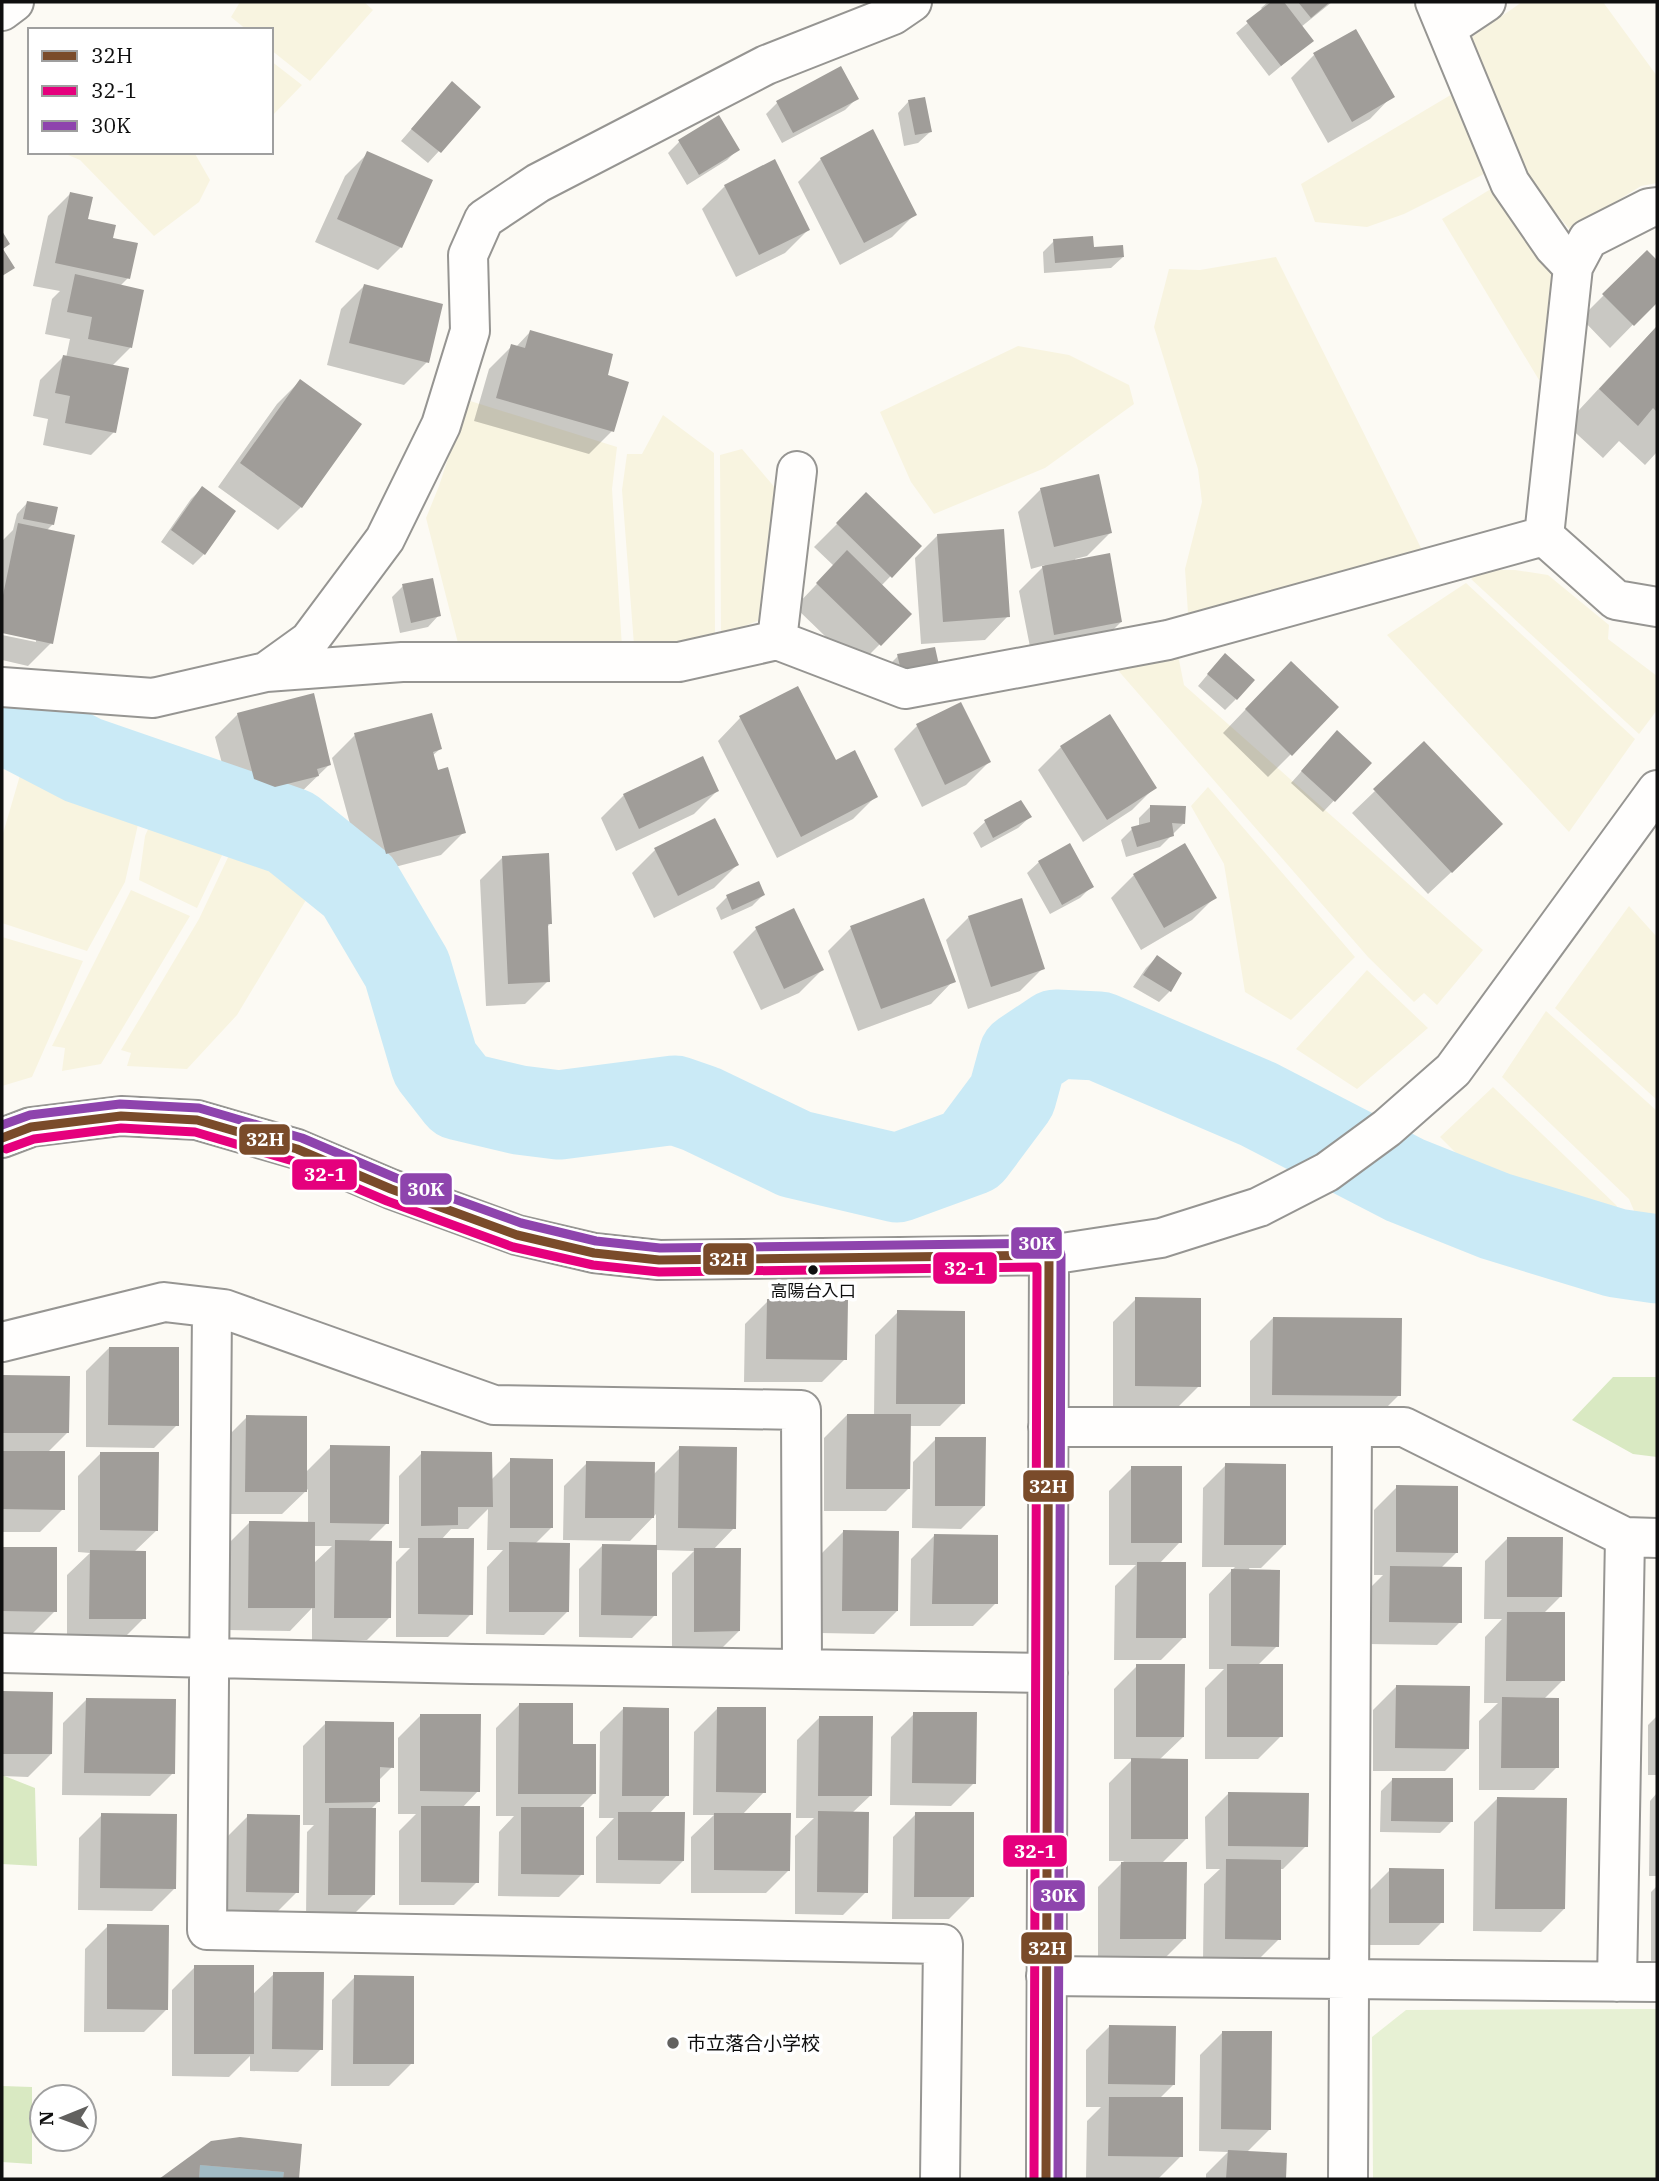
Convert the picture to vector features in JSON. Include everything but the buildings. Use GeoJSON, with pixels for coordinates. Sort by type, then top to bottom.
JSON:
{"type":"FeatureCollection","features":[{"type":"Feature","properties":{"kind":"street"},"geometry":{"type":"LineString","coordinates":[[2,11],[14,2]]}},
{"type":"Feature","properties":{"kind":"street"},"geometry":{"type":"LineString","coordinates":[[266,672],[309,641],[385,539],[441,425],[470,331],[468,255],[484,219],[538,183],[765,65],[893,15],[912,2]]}},
{"type":"Feature","properties":{"kind":"street"},"geometry":{"type":"LineString","coordinates":[[1486,2],[1441,15],[1510,183],[1554,247],[1573,267]]}},
{"type":"Feature","properties":{"kind":"street"},"geometry":{"type":"LineString","coordinates":[[1544,536],[1573,267],[1588,239],[1649,208],[1657,207]]}},
{"type":"Feature","properties":{"kind":"street"},"geometry":{"type":"LineString","coordinates":[[777,640],[797,471]]}},
{"type":"Feature","properties":{"kind":"street"},"geometry":{"type":"LineString","coordinates":[[2,687],[153,698],[266,672],[402,662],[679,662],[777,640],[905,689],[1168,640],[1544,536]]}},
{"type":"Feature","properties":{"kind":"street"},"geometry":{"type":"LineString","coordinates":[[1544,536],[1616,600],[1657,607]]}},
{"type":"Feature","properties":{"kind":"street"},"geometry":{"type":"LineString","coordinates":[[2,1138],[31,1127],[121,1116],[197,1120],[297,1149],[390,1189],[517,1235],[594,1253],[659,1260],[1049,1255],[1161,1238],[1259,1206],[1327,1172],[1387,1128],[1453,1070],[1657,790]]}},
{"type":"Feature","properties":{"kind":"street"},"geometry":{"type":"LineString","coordinates":[[1045,2179],[1049,1255]]}},
{"type":"Feature","properties":{"kind":"street"},"geometry":{"type":"LineString","coordinates":[[2,1342],[164,1302],[224,1309],[494,1405],[802,1410],[802,1669]]}},
{"type":"Feature","properties":{"kind":"street"},"geometry":{"type":"LineString","coordinates":[[212,1308],[207,1930],[943,1944],[940,2179]]}},
{"type":"Feature","properties":{"kind":"street"},"geometry":{"type":"LineString","coordinates":[[1048,1427],[1404,1427],[1641,1538],[1616,1982]]}},
{"type":"Feature","properties":{"kind":"street"},"geometry":{"type":"LineString","coordinates":[[1348,2179],[1352,1427]]}},
{"type":"Feature","properties":{"kind":"street"},"geometry":{"type":"LineString","coordinates":[[2,1653],[1048,1673]]}},
{"type":"Feature","properties":{"kind":"street"},"geometry":{"type":"LineString","coordinates":[[1046,1976],[1657,1982]]}},
{"type":"Feature","properties":{"kind":"shaded area"},"geometry":{"type":"Polygon","coordinates":[[[240,2],[364,2],[373,10],[310,81],[273,52],[273,28],[245,28],[231,17],[240,2]]]}},
{"type":"Feature","properties":{"kind":"shaded area"},"geometry":{"type":"Polygon","coordinates":[[[1522,2],[1603,2],[1657,76],[1657,183],[1641,186],[1570,230],[1525,175],[1489,79],[1469,39],[1522,2]]]}},
{"type":"Feature","properties":{"kind":"shaded area"},"geometry":{"type":"Polygon","coordinates":[[[273,63],[302,85],[273,115],[273,63]]]}},
{"type":"Feature","properties":{"kind":"shaded area"},"geometry":{"type":"Polygon","coordinates":[[[1459,90],[1488,172],[1404,214],[1367,227],[1315,222],[1301,184],[1459,90]]]}},
{"type":"Feature","properties":{"kind":"shaded area"},"geometry":{"type":"Polygon","coordinates":[[[66,154],[195,154],[210,180],[199,202],[154,236],[80,160],[66,154]]]}},
{"type":"Feature","properties":{"kind":"shaded area"},"geometry":{"type":"Polygon","coordinates":[[[1494,187],[1513,220],[1558,281],[1552,370],[1539,380],[1442,219],[1494,187]]]}},
{"type":"Feature","properties":{"kind":"shaded area"},"geometry":{"type":"Polygon","coordinates":[[[1276,257],[1422,550],[1188,613],[1185,569],[1202,502],[1198,469],[1154,327],[1169,269],[1200,270],[1276,257]]]}},
{"type":"Feature","properties":{"kind":"shaded area"},"geometry":{"type":"Polygon","coordinates":[[[1018,346],[1069,355],[1129,385],[1134,404],[1045,468],[934,514],[911,482],[880,412],[1018,346]]]}},
{"type":"Feature","properties":{"kind":"shaded area"},"geometry":{"type":"Polygon","coordinates":[[[467,400],[617,447],[612,489],[622,647],[458,643],[426,518],[467,400]]]}},
{"type":"Feature","properties":{"kind":"shaded area"},"geometry":{"type":"Polygon","coordinates":[[[663,415],[714,453],[715,637],[634,645],[622,490],[627,454],[642,454],[663,415]]]}},
{"type":"Feature","properties":{"kind":"shaded area"},"geometry":{"type":"Polygon","coordinates":[[[742,449],[777,490],[765,618],[721,635],[720,455],[742,449]]]}},
{"type":"Feature","properties":{"kind":"shaded area"},"geometry":{"type":"Polygon","coordinates":[[[1482,570],[1515,570],[1548,575],[1609,625],[1608,639],[1657,676],[1657,710],[1639,734],[1471,579],[1482,570]]]}},
{"type":"Feature","properties":{"kind":"shaded area"},"geometry":{"type":"Polygon","coordinates":[[[1466,583],[1635,739],[1569,832],[1387,635],[1466,583]]]}},
{"type":"Feature","properties":{"kind":"shaded area"},"geometry":{"type":"Polygon","coordinates":[[[1177,650],[1184,685],[1483,950],[1437,1005],[1424,993],[1414,1002],[1368,957],[1109,660],[1177,650]]]}},
{"type":"Feature","properties":{"kind":"shaded area"},"geometry":{"type":"Polygon","coordinates":[[[23,765],[139,820],[125,882],[87,951],[2,923],[2,837],[23,765]]]}},
{"type":"Feature","properties":{"kind":"shaded area"},"geometry":{"type":"Polygon","coordinates":[[[1208,787],[1355,957],[1291,1020],[1245,992],[1224,864],[1191,806],[1208,787]]]}},
{"type":"Feature","properties":{"kind":"shaded area"},"geometry":{"type":"Polygon","coordinates":[[[161,800],[234,830],[197,908],[139,880],[145,836],[161,800]]]}},
{"type":"Feature","properties":{"kind":"shaded area"},"geometry":{"type":"Polygon","coordinates":[[[239,834],[315,885],[237,1015],[187,1069],[127,1066],[131,1053],[121,1050],[199,919],[239,834]]]}},
{"type":"Feature","properties":{"kind":"shaded area"},"geometry":{"type":"Polygon","coordinates":[[[131,890],[190,916],[101,1064],[62,1071],[65,1048],[52,1046],[131,890]]]}},
{"type":"Feature","properties":{"kind":"shaded area"},"geometry":{"type":"Polygon","coordinates":[[[1629,906],[1657,937],[1657,1100],[1555,1008],[1629,906]]]}},
{"type":"Feature","properties":{"kind":"shaded area"},"geometry":{"type":"Polygon","coordinates":[[[2,937],[83,961],[32,1077],[2,1086],[2,937]]]}},
{"type":"Feature","properties":{"kind":"shaded area"},"geometry":{"type":"Polygon","coordinates":[[[1367,970],[1428,1028],[1357,1089],[1296,1049],[1367,970]]]}},
{"type":"Feature","properties":{"kind":"shaded area"},"geometry":{"type":"Polygon","coordinates":[[[1546,1011],[1657,1111],[1657,1237],[1644,1234],[1629,1199],[1502,1077],[1546,1011]]]}},
{"type":"Feature","properties":{"kind":"shaded area"},"geometry":{"type":"Polygon","coordinates":[[[1493,1087],[1616,1205],[1631,1228],[1522,1196],[1484,1181],[1440,1137],[1493,1087]]]}},
{"type":"Feature","properties":{"kind":"green space"},"geometry":{"type":"Polygon","coordinates":[[[1613,1377],[1657,1377],[1657,1457],[1633,1454],[1572,1420],[1613,1377]]]}},
{"type":"Feature","properties":{"kind":"green space"},"geometry":{"type":"Polygon","coordinates":[[[2,1775],[35,1788],[37,1866],[2,1864],[2,1775]]]}},
{"type":"Feature","properties":{"kind":"green space"},"geometry":{"type":"Polygon","coordinates":[[[1657,2009],[1657,2179],[1373,2179],[1372,2037],[1406,2010],[1657,2009]]]}},
{"type":"Feature","properties":{"kind":"green space"},"geometry":{"type":"Polygon","coordinates":[[[2,2086],[28,2087],[28,2153],[32,2153],[32,2164],[2,2162],[2,2086]]]}},
{"type":"Feature","properties":{"kind":"water"},"geometry":{"type":"Polygon","coordinates":[[[200,2165],[284,2172],[283,2179],[199,2179],[200,2165]]]}},
{"type":"Feature","properties":{"kind":"waterway"},"geometry":{"type":"LineString","coordinates":[[2,718],[83,760],[291,832],[358,886],[407,969],[435,1064],[460,1096],[519,1110],[559,1115],[675,1100],[701,1109],[795,1154],[897,1178],[971,1151],[1012,1096],[1023,1056],[1056,1034],[1099,1036],[1258,1104],[1405,1180],[1495,1216],[1616,1253],[1657,1259]]}},
{"type":"Feature","properties":{"kind":"transit line","name":"30K"},"geometry":{"type":"LineString","coordinates":[[2,1125],[30,1115],[120,1104],[199,1108],[302,1138],[396,1178],[521,1223],[596,1241],[660,1248],[1049,1243],[1058,1246],[1061,1255],[1058,2179]]}},
{"type":"Feature","properties":{"kind":"transit line","name":"32H"},"geometry":{"type":"LineString","coordinates":[[2,1138],[31,1127],[121,1116],[197,1120],[297,1149],[391,1189],[517,1235],[594,1253],[659,1260],[1049,1255]]}},
{"type":"Feature","properties":{"kind":"transit line","name":"32-1"},"geometry":{"type":"LineString","coordinates":[[6,1149],[34,1139],[121,1128],[195,1132],[293,1161],[387,1201],[513,1247],[593,1265],[659,1272],[1037,1267],[1034,2179]]}},
{"type":"Feature","properties":{"kind":"transit line","name":"32H"},"geometry":{"type":"LineString","coordinates":[[1046,2179],[1049,1255]]}},
{"type":"Feature","properties":{"kind":"place","name":"高陽台入口"},"geometry":{"type":"Point","coordinates":[813,1270]}},
{"type":"Feature","properties":{"kind":"place","name":"市立落合小学校"},"geometry":{"type":"Point","coordinates":[673,2043]}}]}
